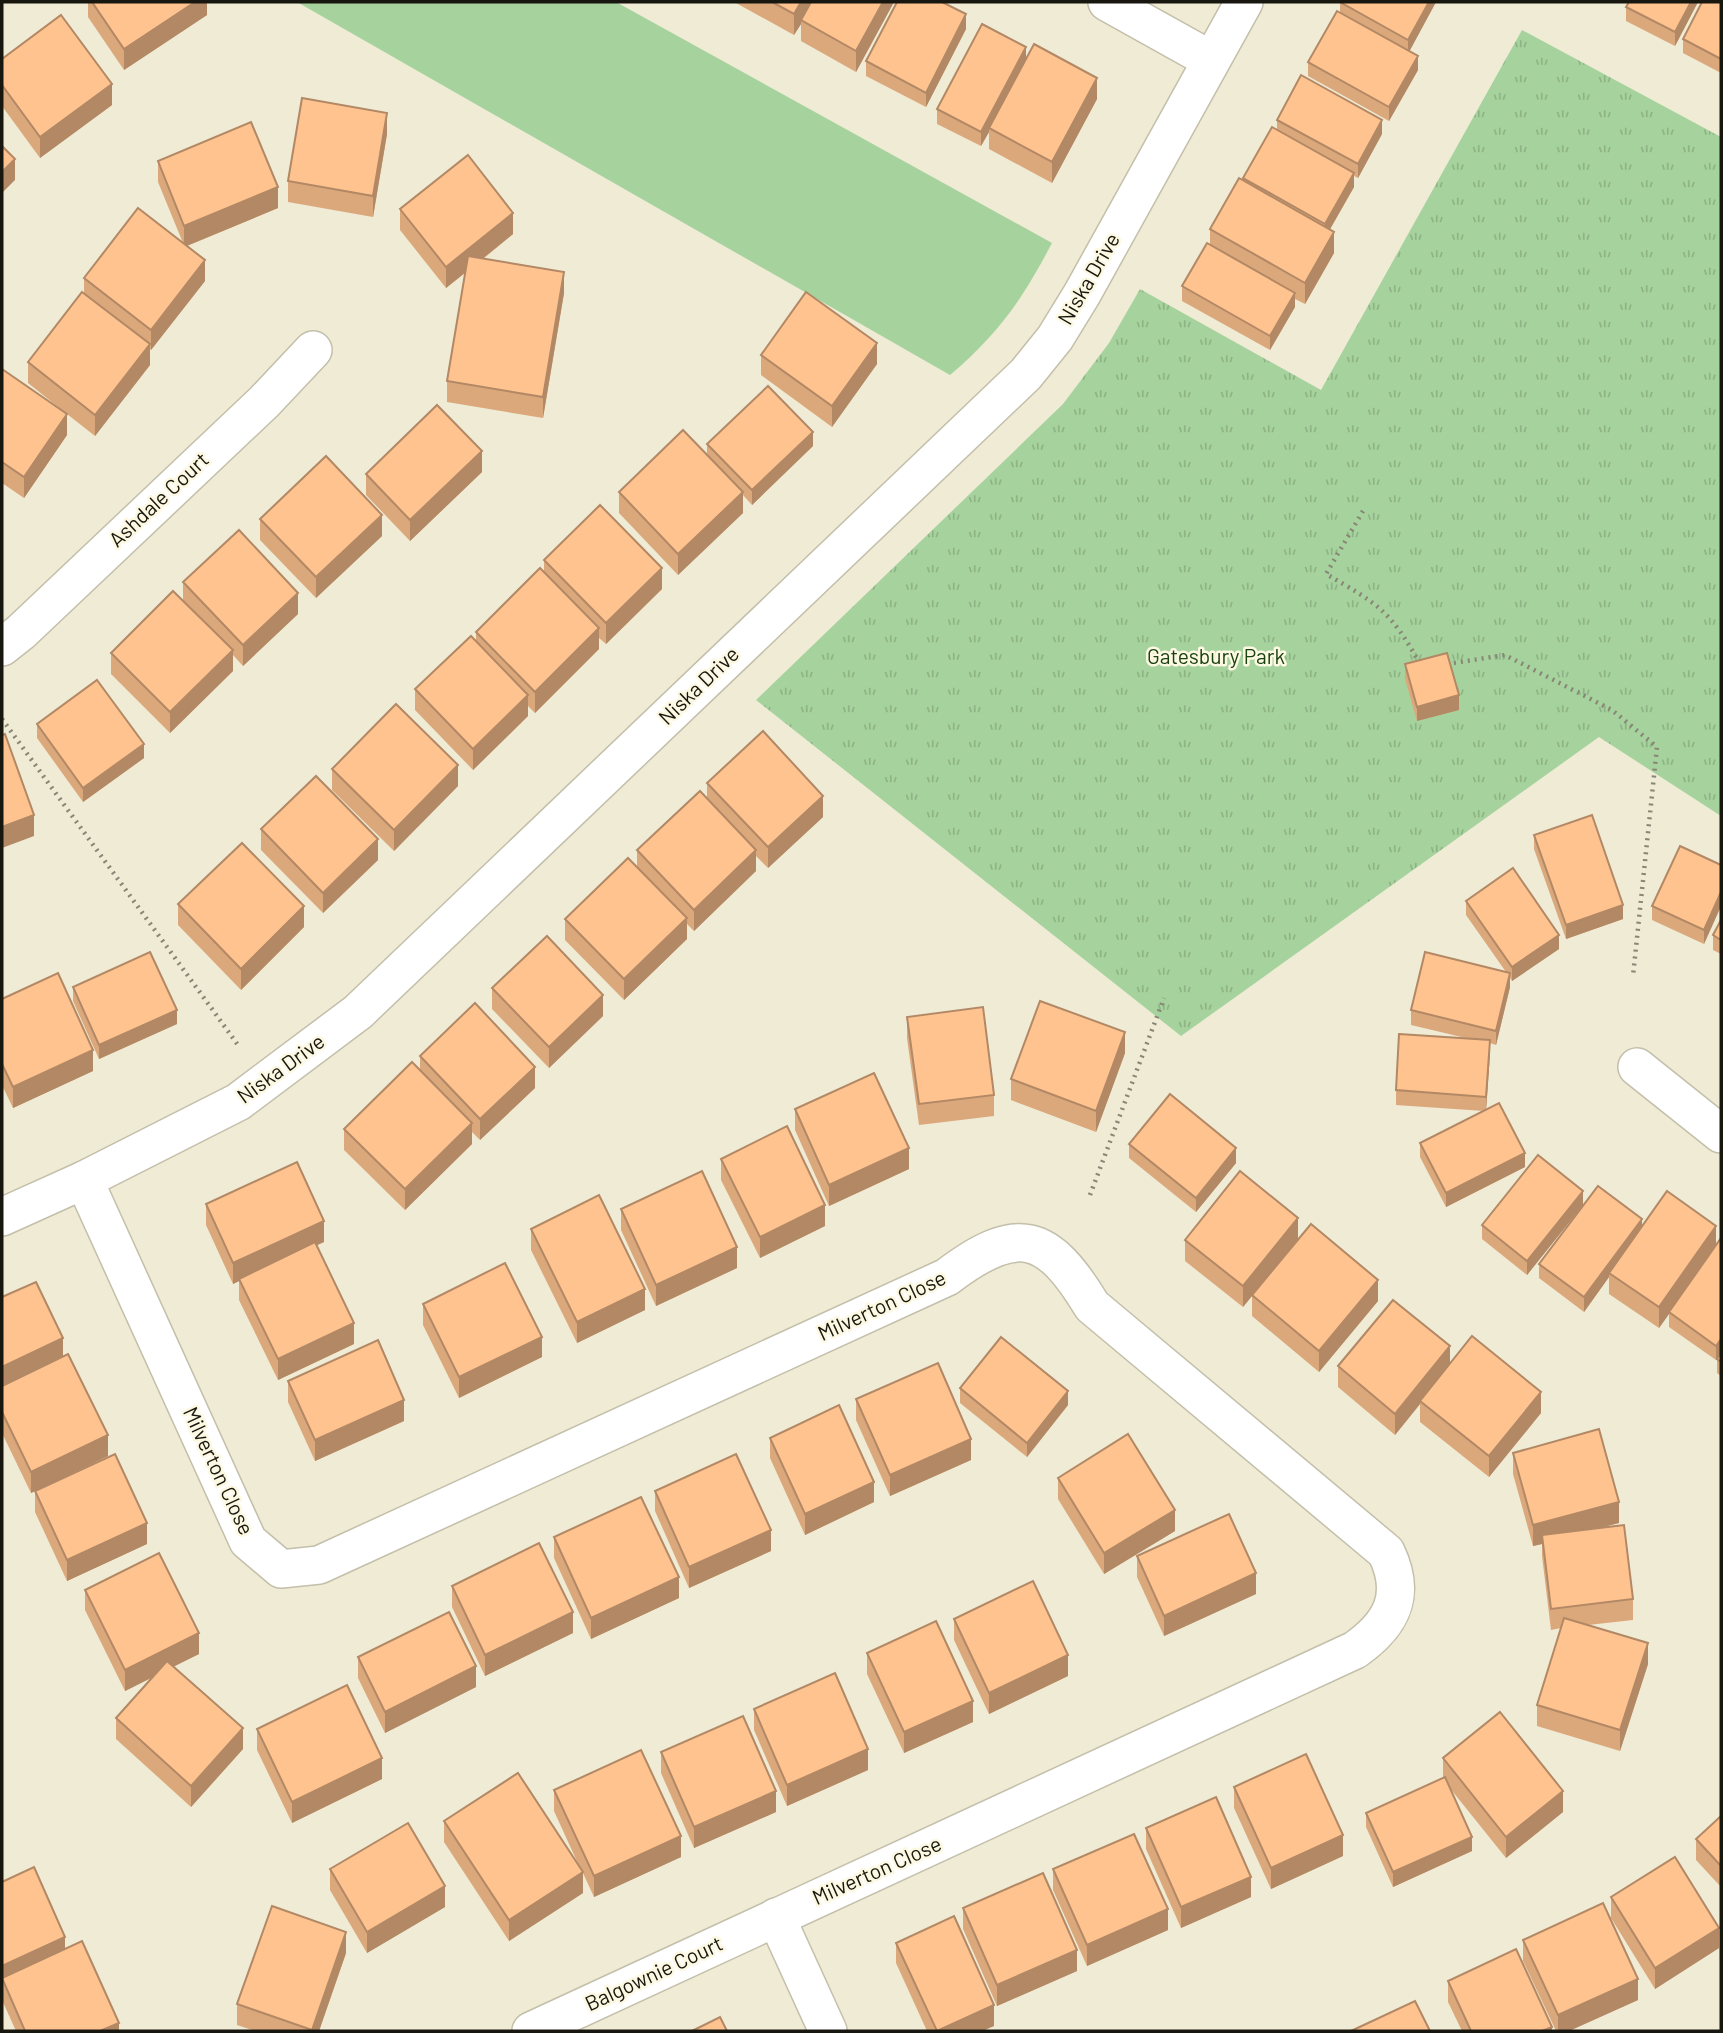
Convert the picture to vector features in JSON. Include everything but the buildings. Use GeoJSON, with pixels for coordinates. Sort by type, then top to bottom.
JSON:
{"type":"FeatureCollection","features":[{"type":"Feature","properties":{"kind":"street"},"geometry":{"type":"LineString","coordinates":[[1107,2],[1211,60]]}},
{"type":"Feature","properties":{"kind":"street","name":"Niska Drive"},"geometry":{"type":"LineString","coordinates":[[2,1217],[84,1180],[238,1102],[358,1012],[1026,374],[1055,338],[1082,294],[1244,2]]}},
{"type":"Feature","properties":{"kind":"street","name":"Ashdale Court"},"geometry":{"type":"LineString","coordinates":[[2,647],[22,632],[264,402],[313,350]]}},
{"type":"Feature","properties":{"kind":"street"},"geometry":{"type":"LineString","coordinates":[[1637,1067],[1721,1133]]}},
{"type":"Feature","properties":{"kind":"street","name":"Milverton Close"},"geometry":{"type":"LineString","coordinates":[[84,1180],[248,1541],[281,1569],[295,1570],[319,1564],[947,1277],[974,1256],[999,1245],[1029,1243],[1054,1254],[1075,1279],[1092,1307],[1386,1552],[1395,1570],[1398,1594],[1375,1636],[1355,1650],[776,1917]]}},
{"type":"Feature","properties":{"kind":"street"},"geometry":{"type":"LineString","coordinates":[[776,1917],[828,2031]]}},
{"type":"Feature","properties":{"kind":"street","name":"Balgownie Court"},"geometry":{"type":"LineString","coordinates":[[531,2031],[776,1917]]}},
{"type":"Feature","properties":{"kind":"path"},"geometry":{"type":"LineString","coordinates":[[1363,511],[1326,574],[1382,607],[1402,631],[1423,668]]}},
{"type":"Feature","properties":{"kind":"path"},"geometry":{"type":"LineString","coordinates":[[1435,666],[1505,655],[1612,710],[1657,747],[1633,976]]}},
{"type":"Feature","properties":{"kind":"path"},"geometry":{"type":"LineString","coordinates":[[2,719],[238,1045]]}},
{"type":"Feature","properties":{"kind":"path"},"geometry":{"type":"LineString","coordinates":[[1090,1195],[1164,998]]}},
{"type":"Feature","properties":{"kind":"green space"},"geometry":{"type":"Polygon","coordinates":[[[297,2],[616,2],[1052,243],[1008,315],[982,345],[950,375],[297,2]]]}},
{"type":"Feature","properties":{"kind":"green space","name":"Gatesbury Park"},"geometry":{"type":"Polygon","coordinates":[[[1522,30],[1721,137],[1721,816],[1599,737],[1181,1036],[756,700],[1063,404],[1109,343],[1140,289],[1321,390],[1522,30]]]}}]}
